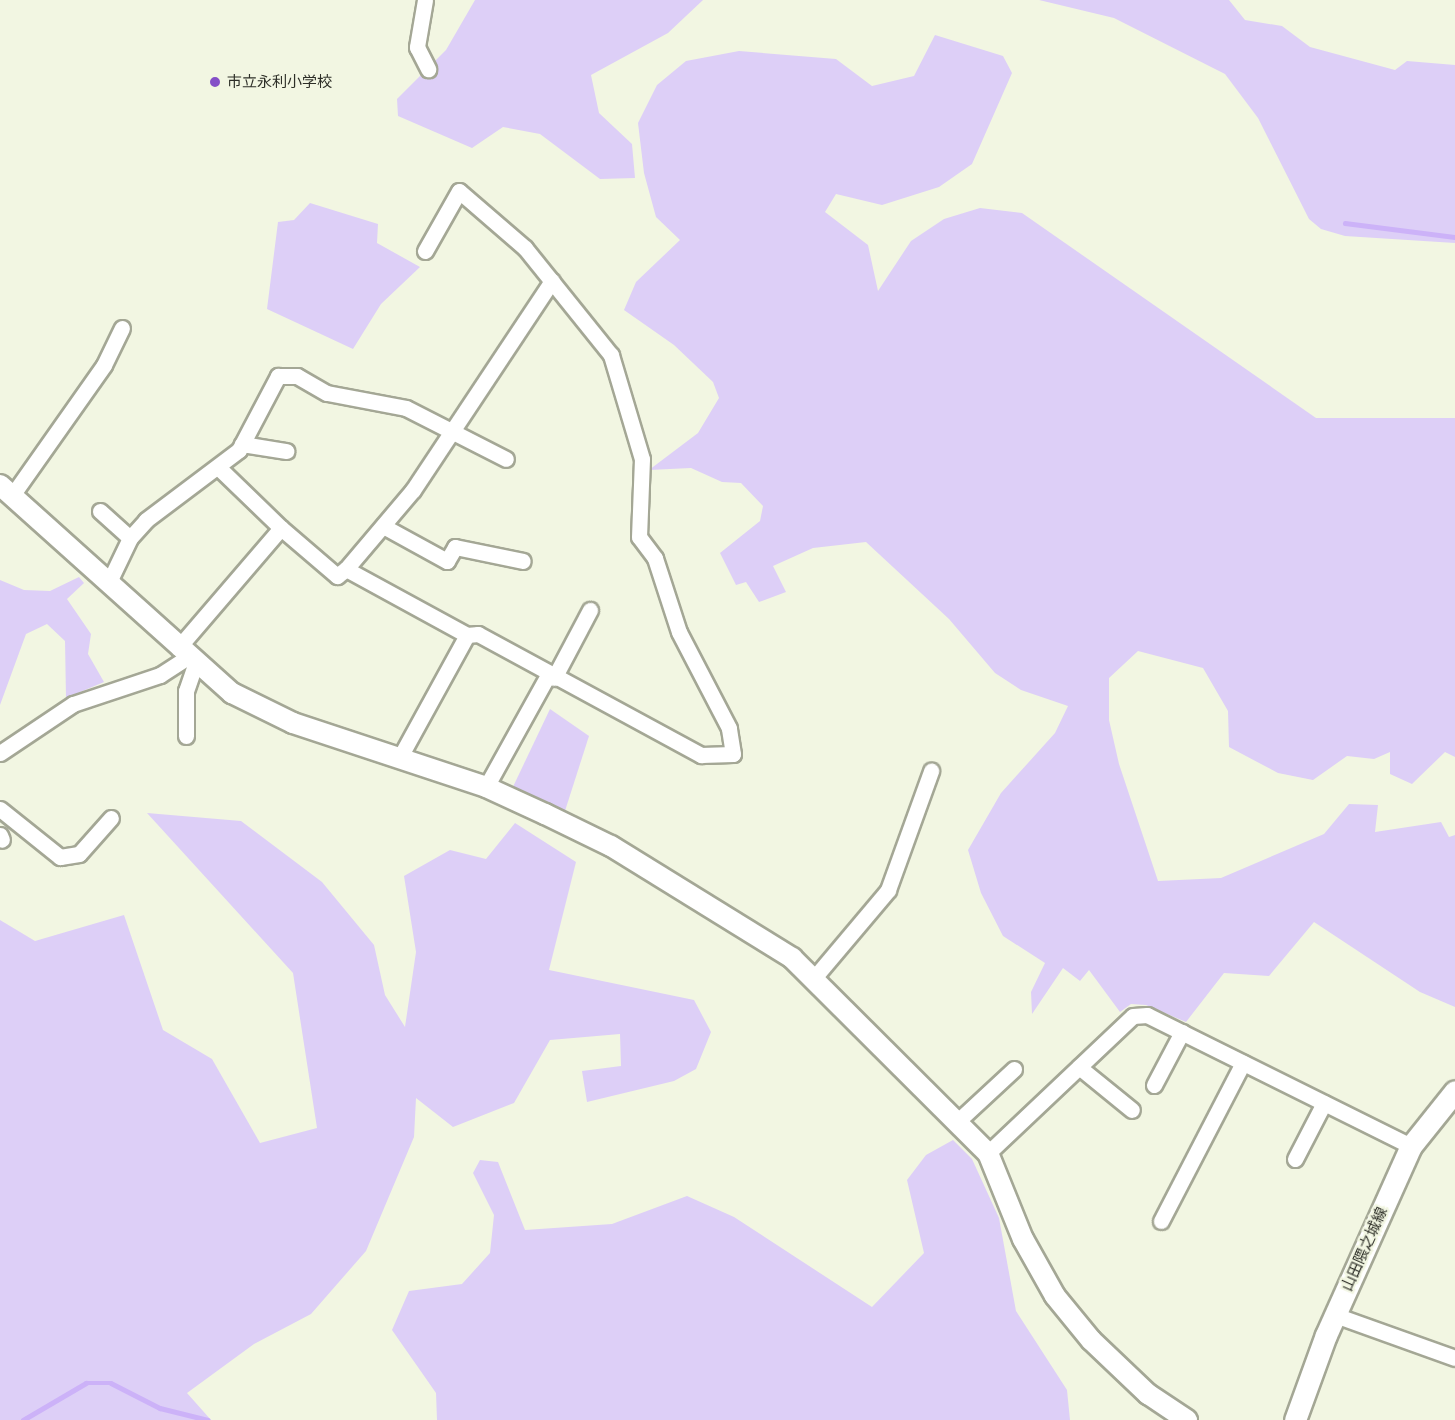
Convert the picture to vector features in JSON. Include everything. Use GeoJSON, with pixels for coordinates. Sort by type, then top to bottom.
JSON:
{"type":"FeatureCollection","features":[{"type":"Feature","properties":{"kind":"main road","name":"山田隈之城線"},"geometry":{"type":"LineString","coordinates":[[1295,1420],[1335,1315],[1411,1146],[1455,1091]]}},
{"type":"Feature","properties":{"kind":"street"},"geometry":{"type":"LineString","coordinates":[[425,0],[417,47],[428,69]]}},
{"type":"Feature","properties":{"kind":"street"},"geometry":{"type":"LineString","coordinates":[[346,569],[467,635],[478,634],[551,677],[700,755],[733,754],[729,728],[678,632],[655,558],[639,537],[642,459],[611,355],[525,248],[459,191],[425,252]]}},
{"type":"Feature","properties":{"kind":"street"},"geometry":{"type":"LineString","coordinates":[[220,469],[281,528],[337,576],[346,569],[383,526],[455,430],[552,281]]}},
{"type":"Feature","properties":{"kind":"street"},"geometry":{"type":"LineString","coordinates":[[122,328],[104,365],[5,491],[232,693],[293,723],[486,787],[611,846],[749,930],[814,978],[958,1119],[988,1153],[1023,1239],[1055,1296],[1091,1340],[1148,1394],[1187,1420]]}},
{"type":"Feature","properties":{"kind":"street"},"geometry":{"type":"LineString","coordinates":[[108,584],[130,538],[220,469],[242,444],[278,376],[297,376],[327,393],[406,408],[455,430],[506,459]]}},
{"type":"Feature","properties":{"kind":"street"},"geometry":{"type":"LineString","coordinates":[[242,444],[286,451]]}},
{"type":"Feature","properties":{"kind":"street"},"geometry":{"type":"LineString","coordinates":[[100,510],[130,538]]}},
{"type":"Feature","properties":{"kind":"street"},"geometry":{"type":"LineString","coordinates":[[383,526],[447,561],[455,547],[523,561]]}},
{"type":"Feature","properties":{"kind":"street"},"geometry":{"type":"LineString","coordinates":[[0,753],[73,704],[160,675],[187,655],[281,528]]}},
{"type":"Feature","properties":{"kind":"street"},"geometry":{"type":"LineString","coordinates":[[486,787],[590,610]]}},
{"type":"Feature","properties":{"kind":"street"},"geometry":{"type":"LineString","coordinates":[[400,757],[467,635]]}},
{"type":"Feature","properties":{"kind":"street"},"geometry":{"type":"LineString","coordinates":[[186,736],[187,655]]}},
{"type":"Feature","properties":{"kind":"street"},"geometry":{"type":"LineString","coordinates":[[814,978],[888,890],[931,771]]}},
{"type":"Feature","properties":{"kind":"street"},"geometry":{"type":"LineString","coordinates":[[0,809],[60,857],[79,854],[111,818]]}},
{"type":"Feature","properties":{"kind":"street"},"geometry":{"type":"LineString","coordinates":[[988,1153],[1133,1016],[1147,1015],[1411,1146]]}},
{"type":"Feature","properties":{"kind":"street"},"geometry":{"type":"LineString","coordinates":[[1154,1085],[1182,1032]]}},
{"type":"Feature","properties":{"kind":"street"},"geometry":{"type":"LineString","coordinates":[[1161,1221],[1243,1063]]}},
{"type":"Feature","properties":{"kind":"street"},"geometry":{"type":"LineString","coordinates":[[1079,1067],[1132,1110]]}},
{"type":"Feature","properties":{"kind":"street"},"geometry":{"type":"LineString","coordinates":[[958,1119],[1014,1069]]}},
{"type":"Feature","properties":{"kind":"street"},"geometry":{"type":"LineString","coordinates":[[1296,1159],[1324,1103]]}},
{"type":"Feature","properties":{"kind":"street"},"geometry":{"type":"LineString","coordinates":[[1335,1315],[1455,1358]]}},
{"type":"Feature","properties":{"kind":"shaded area"},"geometry":{"type":"Polygon","coordinates":[[[475,0],[703,0],[668,33],[591,75],[599,113],[632,144],[635,178],[600,179],[540,134],[503,127],[472,148],[398,116],[397,99],[446,50],[475,0]]]}},
{"type":"Feature","properties":{"kind":"shaded area"},"geometry":{"type":"Polygon","coordinates":[[[1039,0],[1229,0],[1245,20],[1282,26],[1310,47],[1395,70],[1407,61],[1455,65],[1455,243],[1345,236],[1321,229],[1309,219],[1258,118],[1225,74],[1114,18],[1039,0]]]}},
{"type":"Feature","properties":{"kind":"shaded area"},"geometry":{"type":"Polygon","coordinates":[[[935,35],[1003,56],[1012,73],[972,164],[939,187],[882,205],[836,194],[825,212],[868,245],[878,291],[911,241],[944,219],[980,208],[1022,213],[1316,418],[1455,418],[1455,757],[1445,752],[1412,784],[1390,774],[1390,752],[1374,759],[1347,756],[1313,780],[1278,773],[1229,747],[1228,711],[1203,668],[1138,651],[1109,678],[1109,720],[1119,764],[1158,881],[1221,878],[1324,834],[1349,804],[1378,805],[1375,832],[1441,822],[1449,837],[1455,835],[1455,1007],[1420,992],[1314,922],[1269,976],[1224,973],[1186,1022],[1146,1005],[1131,1004],[1120,1012],[1089,970],[1080,981],[1063,968],[1032,1014],[1031,992],[1045,963],[1003,936],[981,893],[968,850],[1001,793],[1055,733],[1068,706],[1021,690],[995,673],[949,619],[866,542],[813,548],[773,566],[786,592],[759,602],[746,582],[736,585],[720,553],[760,521],[763,506],[741,483],[722,482],[691,468],[649,470],[698,433],[719,398],[713,382],[674,345],[624,310],[636,282],[680,240],[656,217],[644,173],[638,123],[657,85],[686,61],[739,51],[836,59],[872,86],[914,76],[935,35]]]}},
{"type":"Feature","properties":{"kind":"shaded area"},"geometry":{"type":"Polygon","coordinates":[[[310,203],[378,224],[377,243],[420,267],[381,304],[353,349],[267,309],[278,222],[294,220],[310,203]]]}},
{"type":"Feature","properties":{"kind":"shaded area"},"geometry":{"type":"Polygon","coordinates":[[[79,577],[84,583],[67,599],[91,634],[88,654],[104,682],[66,698],[65,641],[47,624],[26,634],[0,705],[0,580],[24,590],[50,591],[79,577]]]}},
{"type":"Feature","properties":{"kind":"shaded area"},"geometry":{"type":"Polygon","coordinates":[[[550,709],[589,736],[564,814],[511,791],[550,709]]]}},
{"type":"Feature","properties":{"kind":"shaded area"},"geometry":{"type":"Polygon","coordinates":[[[147,813],[241,821],[322,882],[374,945],[385,995],[405,1027],[416,952],[404,876],[450,850],[486,859],[515,823],[576,862],[549,970],[694,1000],[711,1032],[696,1069],[674,1081],[587,1102],[582,1071],[621,1066],[620,1034],[550,1040],[514,1103],[453,1127],[416,1098],[414,1137],[366,1251],[311,1314],[254,1344],[187,1393],[211,1420],[0,1420],[0,920],[35,941],[124,915],[163,1030],[212,1059],[260,1143],[317,1128],[293,973],[147,813]]]}},
{"type":"Feature","properties":{"kind":"shaded area"},"geometry":{"type":"Polygon","coordinates":[[[953,1140],[972,1159],[999,1218],[1016,1311],[1067,1390],[1070,1420],[437,1420],[436,1393],[392,1330],[409,1291],[462,1284],[490,1253],[494,1215],[473,1173],[480,1160],[498,1162],[525,1230],[612,1224],[687,1196],[734,1217],[872,1307],[924,1253],[907,1180],[926,1155],[953,1140]]]}},
{"type":"Feature","properties":{"kind":"waterway"},"geometry":{"type":"LineString","coordinates":[[1345,223],[1455,237]]}},
{"type":"Feature","properties":{"kind":"waterway"},"geometry":{"type":"LineString","coordinates":[[23,1420],[86,1383],[111,1383],[160,1408],[208,1420]]}},
{"type":"Feature","properties":{"kind":"place","name":"市立永利小学校"},"geometry":{"type":"Point","coordinates":[215,82]}}]}
